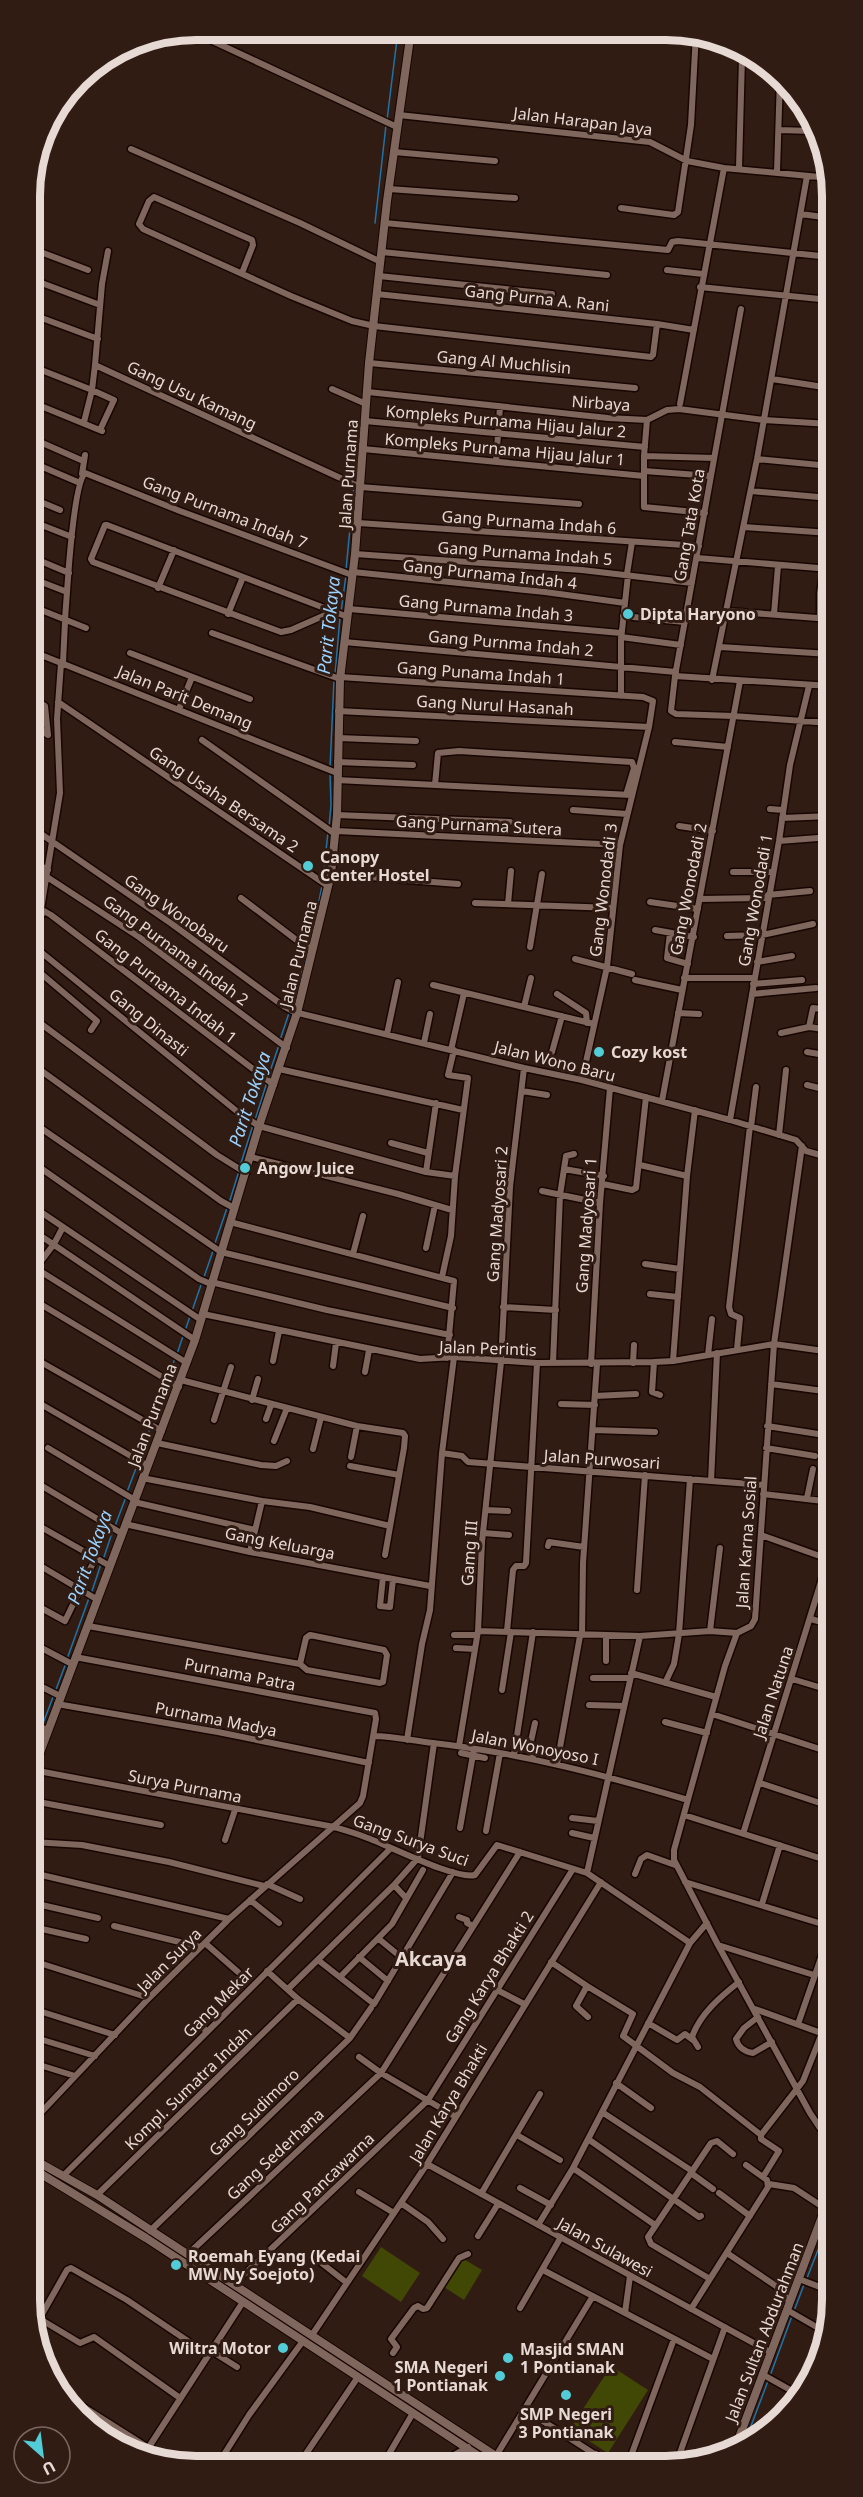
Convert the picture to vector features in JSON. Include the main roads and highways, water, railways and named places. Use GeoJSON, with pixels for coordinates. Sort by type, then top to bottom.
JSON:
{"type":"FeatureCollection","features":[{"type":"Feature","properties":{"kind":"waterway"},"geometry":{"type":"LineString","coordinates":[[387,120],[397,41]]}},
{"type":"Feature","properties":{"kind":"waterway"},"geometry":{"type":"LineString","coordinates":[[375,223],[386,125]]}},
{"type":"Feature","properties":{"kind":"waterway","name":"Parit Tokaya"},"geometry":{"type":"LineString","coordinates":[[354,481],[359,440],[357,426]]}},
{"type":"Feature","properties":{"kind":"waterway","name":"Parit Tokaya"},"geometry":{"type":"LineString","coordinates":[[346,570],[354,486]]}},
{"type":"Feature","properties":{"kind":"waterway","name":"Parit Tokaya"},"geometry":{"type":"LineString","coordinates":[[341,612],[346,575]]}},
{"type":"Feature","properties":{"kind":"waterway","name":"Parit Tokaya"},"geometry":{"type":"LineString","coordinates":[[335,675],[340,617]]}},
{"type":"Feature","properties":{"kind":"waterway","name":"Parit Tokaya"},"geometry":{"type":"LineString","coordinates":[[330,768],[334,680]]}},
{"type":"Feature","properties":{"kind":"waterway","name":"Parit Tokaya"},"geometry":{"type":"LineString","coordinates":[[329,827],[330,772]]}},
{"type":"Feature","properties":{"kind":"waterway","name":"Parit Tokaya"},"geometry":{"type":"LineString","coordinates":[[323,878],[328,832]]}},
{"type":"Feature","properties":{"kind":"waterway","name":"Parit Tokaya"},"geometry":{"type":"LineString","coordinates":[[313,931],[322,886]]}},
{"type":"Feature","properties":{"kind":"waterway","name":"Parit Tokaya"},"geometry":{"type":"LineString","coordinates":[[291,1006],[308,953]]}},
{"type":"Feature","properties":{"kind":"waterway","name":"Parit Tokaya"},"geometry":{"type":"LineString","coordinates":[[280,1040],[289,1013]]}},
{"type":"Feature","properties":{"kind":"waterway","name":"Parit Tokaya"},"geometry":{"type":"LineString","coordinates":[[268,1077],[279,1045]]}},
{"type":"Feature","properties":{"kind":"waterway","name":"Parit Tokaya"},"geometry":{"type":"LineString","coordinates":[[255,1120],[267,1082]]}},
{"type":"Feature","properties":{"kind":"waterway","name":"Parit Tokaya"},"geometry":{"type":"LineString","coordinates":[[240,1166],[253,1125]]}},
{"type":"Feature","properties":{"kind":"waterway","name":"Parit Tokaya"},"geometry":{"type":"LineString","coordinates":[[229,1203],[239,1171]]}},
{"type":"Feature","properties":{"kind":"waterway","name":"Parit Tokaya"},"geometry":{"type":"LineString","coordinates":[[214,1246],[227,1208]]}},
{"type":"Feature","properties":{"kind":"waterway","name":"Parit Tokaya"},"geometry":{"type":"LineString","coordinates":[[204,1277],[213,1251]]}},
{"type":"Feature","properties":{"kind":"waterway","name":"Parit Tokaya"},"geometry":{"type":"LineString","coordinates":[[192,1311],[202,1282]]}},
{"type":"Feature","properties":{"kind":"waterway","name":"Parit Tokaya"},"geometry":{"type":"LineString","coordinates":[[185,1331],[190,1316]]}},
{"type":"Feature","properties":{"kind":"waterway","name":"Parit Tokaya"},"geometry":{"type":"LineString","coordinates":[[177,1354],[183,1336]]}},
{"type":"Feature","properties":{"kind":"waterway","name":"Parit Tokaya"},"geometry":{"type":"LineString","coordinates":[[168,1379],[175,1358]]}},
{"type":"Feature","properties":{"kind":"waterway","name":"Parit Tokaya"},"geometry":{"type":"LineString","coordinates":[[153,1421],[166,1384]]}},
{"type":"Feature","properties":{"kind":"waterway","name":"Parit Tokaya"},"geometry":{"type":"LineString","coordinates":[[139,1458],[151,1426]]}},
{"type":"Feature","properties":{"kind":"waterway","name":"Parit Tokaya"},"geometry":{"type":"LineString","coordinates":[[127,1492],[138,1463]]}},
{"type":"Feature","properties":{"kind":"waterway","name":"Parit Tokaya"},"geometry":{"type":"LineString","coordinates":[[115,1526],[126,1497]]}},
{"type":"Feature","properties":{"kind":"waterway","name":"Parit Tokaya"},"geometry":{"type":"LineString","coordinates":[[103,1560],[113,1530]]}},
{"type":"Feature","properties":{"kind":"waterway","name":"Parit Tokaya"},"geometry":{"type":"LineString","coordinates":[[91,1594],[101,1564]]}},
{"type":"Feature","properties":{"kind":"waterway","name":"Parit Tokaya"},"geometry":{"type":"LineString","coordinates":[[67,1659],[89,1598]]}},
{"type":"Feature","properties":{"kind":"waterway","name":"Parit Tokaya"},"geometry":{"type":"LineString","coordinates":[[55,1692],[66,1663]]}},
{"type":"Feature","properties":{"kind":"waterway","name":"Parit Tokaya"},"geometry":{"type":"LineString","coordinates":[[42,1726],[53,1697]]}},
{"type":"Feature","properties":{"kind":"waterway"},"geometry":{"type":"LineString","coordinates":[[807,2278],[822,2240]]}},
{"type":"Feature","properties":{"kind":"waterway"},"geometry":{"type":"LineString","coordinates":[[794,2311],[805,2282]]}},
{"type":"Feature","properties":{"kind":"waterway"},"geometry":{"type":"LineString","coordinates":[[770,2376],[792,2316]]}},
{"type":"Feature","properties":{"kind":"waterway"},"geometry":{"type":"LineString","coordinates":[[748,2433],[768,2381]]}},
{"type":"Feature","properties":{"kind":"place","name":"Dipta Haryono"},"geometry":{"type":"Point","coordinates":[628,614]}},
{"type":"Feature","properties":{"kind":"place","name":"Canopy Center Hostel"},"geometry":{"type":"Point","coordinates":[308,866]}},
{"type":"Feature","properties":{"kind":"place","name":"Cozy kost"},"geometry":{"type":"Point","coordinates":[599,1052]}},
{"type":"Feature","properties":{"kind":"place","name":"Angow Juice"},"geometry":{"type":"Point","coordinates":[245,1168]}},
{"type":"Feature","properties":{"kind":"place","name":"Roemah Eyang (Kedai MW Ny Soejoto)"},"geometry":{"type":"Point","coordinates":[176,2265]}},
{"type":"Feature","properties":{"kind":"place","name":"Wiltra Motor"},"geometry":{"type":"Point","coordinates":[283,2348]}},
{"type":"Feature","properties":{"kind":"place","name":"Masjid SMAN 1 Pontianak"},"geometry":{"type":"Point","coordinates":[508,2358]}},
{"type":"Feature","properties":{"kind":"place","name":"SMA Negeri 1 Pontianak"},"geometry":{"type":"Point","coordinates":[500,2376]}},
{"type":"Feature","properties":{"kind":"place","name":"SMP Negeri 3 Pontianak"},"geometry":{"type":"Point","coordinates":[566,2395]}},
{"type":"Feature","properties":{"kind":"district","name":"Akcaya"},"geometry":{"type":"Point","coordinates":[431,1958]}}]}
